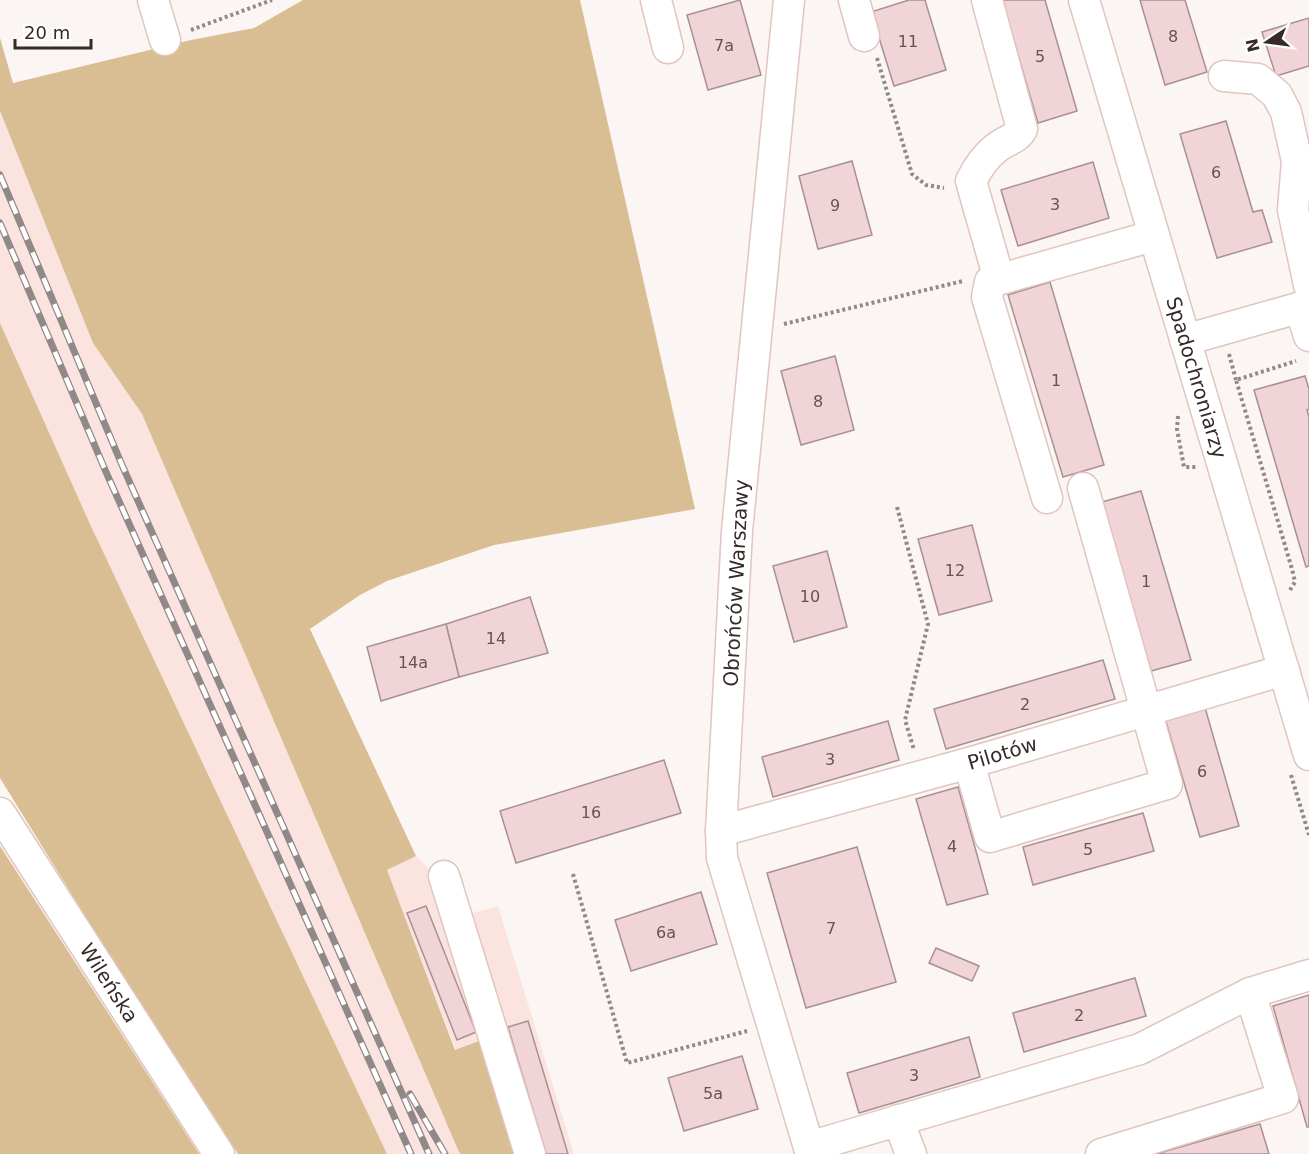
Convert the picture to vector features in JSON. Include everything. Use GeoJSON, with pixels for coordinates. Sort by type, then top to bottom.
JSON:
{"type":"FeatureCollection","features":[{"type":"Feature","properties":{"kind":"street"},"geometry":{"type":"LineString","coordinates":[[153,0],[165,40]]}},
{"type":"Feature","properties":{"kind":"street"},"geometry":{"type":"LineString","coordinates":[[656,0],[668,48]]}},
{"type":"Feature","properties":{"kind":"street","name":"Obrońców Warszawy"},"geometry":{"type":"LineString","coordinates":[[789,0],[737,531],[721,831],[722,858],[810,1150]]}},
{"type":"Feature","properties":{"kind":"street"},"geometry":{"type":"LineString","coordinates":[[854,0],[864,36]]}},
{"type":"Feature","properties":{"kind":"street"},"geometry":{"type":"LineString","coordinates":[[987,0],[1022,129],[1018,136],[996,148],[978,168],[971,181],[994,280],[987,297],[1047,498]]}},
{"type":"Feature","properties":{"kind":"street","name":"Spadochroniarzy"},"geometry":{"type":"LineString","coordinates":[[1084,0],[1309,755]]}},
{"type":"Feature","properties":{"kind":"street"},"geometry":{"type":"LineString","coordinates":[[1224,76],[1258,79],[1277,95],[1286,112],[1297,161],[1293,210],[1306,299],[1307,347]]}},
{"type":"Feature","properties":{"kind":"street"},"geometry":{"type":"LineString","coordinates":[[994,280],[1153,236]]}},
{"type":"Feature","properties":{"kind":"street"},"geometry":{"type":"LineString","coordinates":[[1185,340],[1306,299]]}},
{"type":"Feature","properties":{"kind":"street"},"geometry":{"type":"LineString","coordinates":[[969,763],[990,837],[1167,784],[1083,488]]}},
{"type":"Feature","properties":{"kind":"street","name":"Pilotów"},"geometry":{"type":"LineString","coordinates":[[721,831],[922,777],[1284,670]]}},
{"type":"Feature","properties":{"kind":"street","name":"Wileńska"},"geometry":{"type":"LineString","coordinates":[[0,813],[219,1154]]}},
{"type":"Feature","properties":{"kind":"street"},"geometry":{"type":"LineString","coordinates":[[444,876],[530,1154]]}},
{"type":"Feature","properties":{"kind":"street"},"geometry":{"type":"LineString","coordinates":[[810,1150],[898,1120],[1140,1049],[1250,993],[1309,975]]}},
{"type":"Feature","properties":{"kind":"street"},"geometry":{"type":"LineString","coordinates":[[1107,1153],[1283,1098],[1250,993]]}},
{"type":"Feature","properties":{"kind":"street"},"geometry":{"type":"LineString","coordinates":[[898,1120],[911,1154]]}},
{"type":"Feature","properties":{"kind":"path"},"geometry":{"type":"LineString","coordinates":[[165,40],[272,0]]}},
{"type":"Feature","properties":{"kind":"path"},"geometry":{"type":"LineString","coordinates":[[864,36],[872,40],[912,174],[926,185],[944,188],[971,181]]}},
{"type":"Feature","properties":{"kind":"path"},"geometry":{"type":"LineString","coordinates":[[777,326],[966,280],[994,280]]}},
{"type":"Feature","properties":{"kind":"path"},"geometry":{"type":"LineString","coordinates":[[1236,380],[1307,347]]}},
{"type":"Feature","properties":{"kind":"path"},"geometry":{"type":"LineString","coordinates":[[1238,350],[1228,353],[1292,569],[1294,582],[1289,588],[1292,598]]}},
{"type":"Feature","properties":{"kind":"path"},"geometry":{"type":"LineString","coordinates":[[897,507],[927,624],[905,720],[922,777]]}},
{"type":"Feature","properties":{"kind":"path"},"geometry":{"type":"LineString","coordinates":[[573,874],[627,1063],[772,1024]]}},
{"type":"Feature","properties":{"kind":"shaded area"},"geometry":{"type":"Polygon","coordinates":[[[303,0],[580,0],[695,509],[494,545],[387,581],[360,595],[310,629],[416,856],[387,870],[455,1050],[479,1041],[515,1154],[461,1154],[459,1152],[142,414],[93,343],[0,111],[0,38],[13,83],[191,40],[254,28],[303,0]]]}},
{"type":"Feature","properties":{"kind":"shaded area"},"geometry":{"type":"Polygon","coordinates":[[[0,111],[93,342],[142,414],[461,1154],[387,1154],[90,524],[0,323],[0,111]]]}},
{"type":"Feature","properties":{"kind":"shaded area"},"geometry":{"type":"Polygon","coordinates":[[[0,323],[90,524],[387,1154],[238,1154],[100,940],[0,778],[0,323]]]}},
{"type":"Feature","properties":{"kind":"shaded area"},"geometry":{"type":"Polygon","coordinates":[[[0,846],[199,1154],[0,1154],[0,846]]]}},
{"type":"Feature","properties":{"kind":"shaded area"},"geometry":{"type":"Polygon","coordinates":[[[416,856],[473,913],[498,906],[574,1154],[515,1154],[479,1042],[456,1050],[386,870],[416,856]]]}},
{"type":"Feature","properties":{"kind":"building"},"geometry":{"type":"Polygon","coordinates":[[[740,0],[761,75],[708,90],[687,15],[740,0]]]}},
{"type":"Feature","properties":{"kind":"building"},"geometry":{"type":"Polygon","coordinates":[[[909,0],[925,0],[946,70],[894,86],[871,12],[909,0]]]}},
{"type":"Feature","properties":{"kind":"building"},"geometry":{"type":"Polygon","coordinates":[[[1002,0],[1045,0],[1077,111],[1038,123],[1002,0]]]}},
{"type":"Feature","properties":{"kind":"building"},"geometry":{"type":"Polygon","coordinates":[[[1140,0],[1185,0],[1207,72],[1165,85],[1140,0]]]}},
{"type":"Feature","properties":{"kind":"building"},"geometry":{"type":"Polygon","coordinates":[[[1309,18],[1309,66],[1276,76],[1262,32],[1309,18]]]}},
{"type":"Feature","properties":{"kind":"building"},"geometry":{"type":"Polygon","coordinates":[[[1226,121],[1253,212],[1262,210],[1272,242],[1217,258],[1180,134],[1226,121]]]}},
{"type":"Feature","properties":{"kind":"building"},"geometry":{"type":"Polygon","coordinates":[[[852,161],[872,235],[818,249],[799,176],[852,161]]]}},
{"type":"Feature","properties":{"kind":"building"},"geometry":{"type":"Polygon","coordinates":[[[1093,162],[1109,218],[1018,246],[1001,190],[1093,162]]]}},
{"type":"Feature","properties":{"kind":"building"},"geometry":{"type":"Polygon","coordinates":[[[1050,282],[1104,465],[1063,477],[1008,295],[1050,282]]]}},
{"type":"Feature","properties":{"kind":"building"},"geometry":{"type":"Polygon","coordinates":[[[835,356],[854,430],[801,445],[781,371],[835,356]]]}},
{"type":"Feature","properties":{"kind":"building"},"geometry":{"type":"Polygon","coordinates":[[[1305,376],[1309,389],[1309,409],[1307,410],[1309,417],[1309,566],[1306,567],[1254,390],[1305,376]]]}},
{"type":"Feature","properties":{"kind":"building"},"geometry":{"type":"Polygon","coordinates":[[[1141,491],[1191,660],[1151,671],[1102,502],[1141,491]]]}},
{"type":"Feature","properties":{"kind":"building"},"geometry":{"type":"Polygon","coordinates":[[[972,525],[992,601],[939,615],[918,539],[972,525]]]}},
{"type":"Feature","properties":{"kind":"building"},"geometry":{"type":"Polygon","coordinates":[[[827,551],[847,627],[794,642],[773,566],[827,551]]]}},
{"type":"Feature","properties":{"kind":"building"},"geometry":{"type":"Polygon","coordinates":[[[530,597],[548,653],[459,677],[446,624],[530,597]]]}},
{"type":"Feature","properties":{"kind":"building"},"geometry":{"type":"Polygon","coordinates":[[[446,624],[459,677],[381,701],[367,647],[446,624]]]}},
{"type":"Feature","properties":{"kind":"building"},"geometry":{"type":"Polygon","coordinates":[[[1103,660],[1115,699],[946,749],[934,709],[1103,660]]]}},
{"type":"Feature","properties":{"kind":"building"},"geometry":{"type":"Polygon","coordinates":[[[1204,704],[1239,826],[1200,837],[1164,715],[1204,704]]]}},
{"type":"Feature","properties":{"kind":"building"},"geometry":{"type":"Polygon","coordinates":[[[888,721],[899,760],[773,797],[762,757],[888,721]]]}},
{"type":"Feature","properties":{"kind":"building"},"geometry":{"type":"Polygon","coordinates":[[[664,760],[681,813],[516,863],[500,811],[664,760]]]}},
{"type":"Feature","properties":{"kind":"building"},"geometry":{"type":"Polygon","coordinates":[[[958,787],[988,894],[947,905],[916,799],[958,787]]]}},
{"type":"Feature","properties":{"kind":"building"},"geometry":{"type":"Polygon","coordinates":[[[1143,813],[1154,851],[1033,885],[1023,847],[1143,813]]]}},
{"type":"Feature","properties":{"kind":"building"},"geometry":{"type":"Polygon","coordinates":[[[857,847],[896,982],[806,1008],[767,873],[857,847]]]}},
{"type":"Feature","properties":{"kind":"building"},"geometry":{"type":"Polygon","coordinates":[[[701,892],[717,944],[631,971],[615,920],[701,892]]]}},
{"type":"Feature","properties":{"kind":"building"},"geometry":{"type":"Polygon","coordinates":[[[426,906],[476,1032],[457,1040],[407,913],[426,906]]]}},
{"type":"Feature","properties":{"kind":"building"},"geometry":{"type":"Polygon","coordinates":[[[936,948],[979,966],[972,981],[929,963],[936,948]]]}},
{"type":"Feature","properties":{"kind":"building"},"geometry":{"type":"Polygon","coordinates":[[[1135,978],[1146,1016],[1024,1052],[1013,1013],[1135,978]]]}},
{"type":"Feature","properties":{"kind":"building"},"geometry":{"type":"Polygon","coordinates":[[[1309,995],[1309,1127],[1307,1127],[1273,1006],[1309,995]]]}},
{"type":"Feature","properties":{"kind":"building"},"geometry":{"type":"Polygon","coordinates":[[[528,1021],[568,1154],[546,1154],[508,1027],[528,1021]]]}},
{"type":"Feature","properties":{"kind":"building"},"geometry":{"type":"Polygon","coordinates":[[[969,1037],[980,1077],[859,1113],[847,1073],[969,1037]]]}},
{"type":"Feature","properties":{"kind":"building"},"geometry":{"type":"Polygon","coordinates":[[[742,1056],[758,1109],[684,1131],[668,1078],[742,1056]]]}},
{"type":"Feature","properties":{"kind":"building"},"geometry":{"type":"Polygon","coordinates":[[[1260,1124],[1269,1154],[1156,1154],[1260,1124]]]}},
{"type":"Feature","properties":{"kind":"railway"},"geometry":{"type":"LineString","coordinates":[[0,175],[122,465],[429,1154]]}},
{"type":"Feature","properties":{"kind":"railway"},"geometry":{"type":"LineString","coordinates":[[0,223],[106,472],[411,1154]]}},
{"type":"Feature","properties":{"kind":"railway"},"geometry":{"type":"LineString","coordinates":[[410,1094],[445,1154]]}}]}
